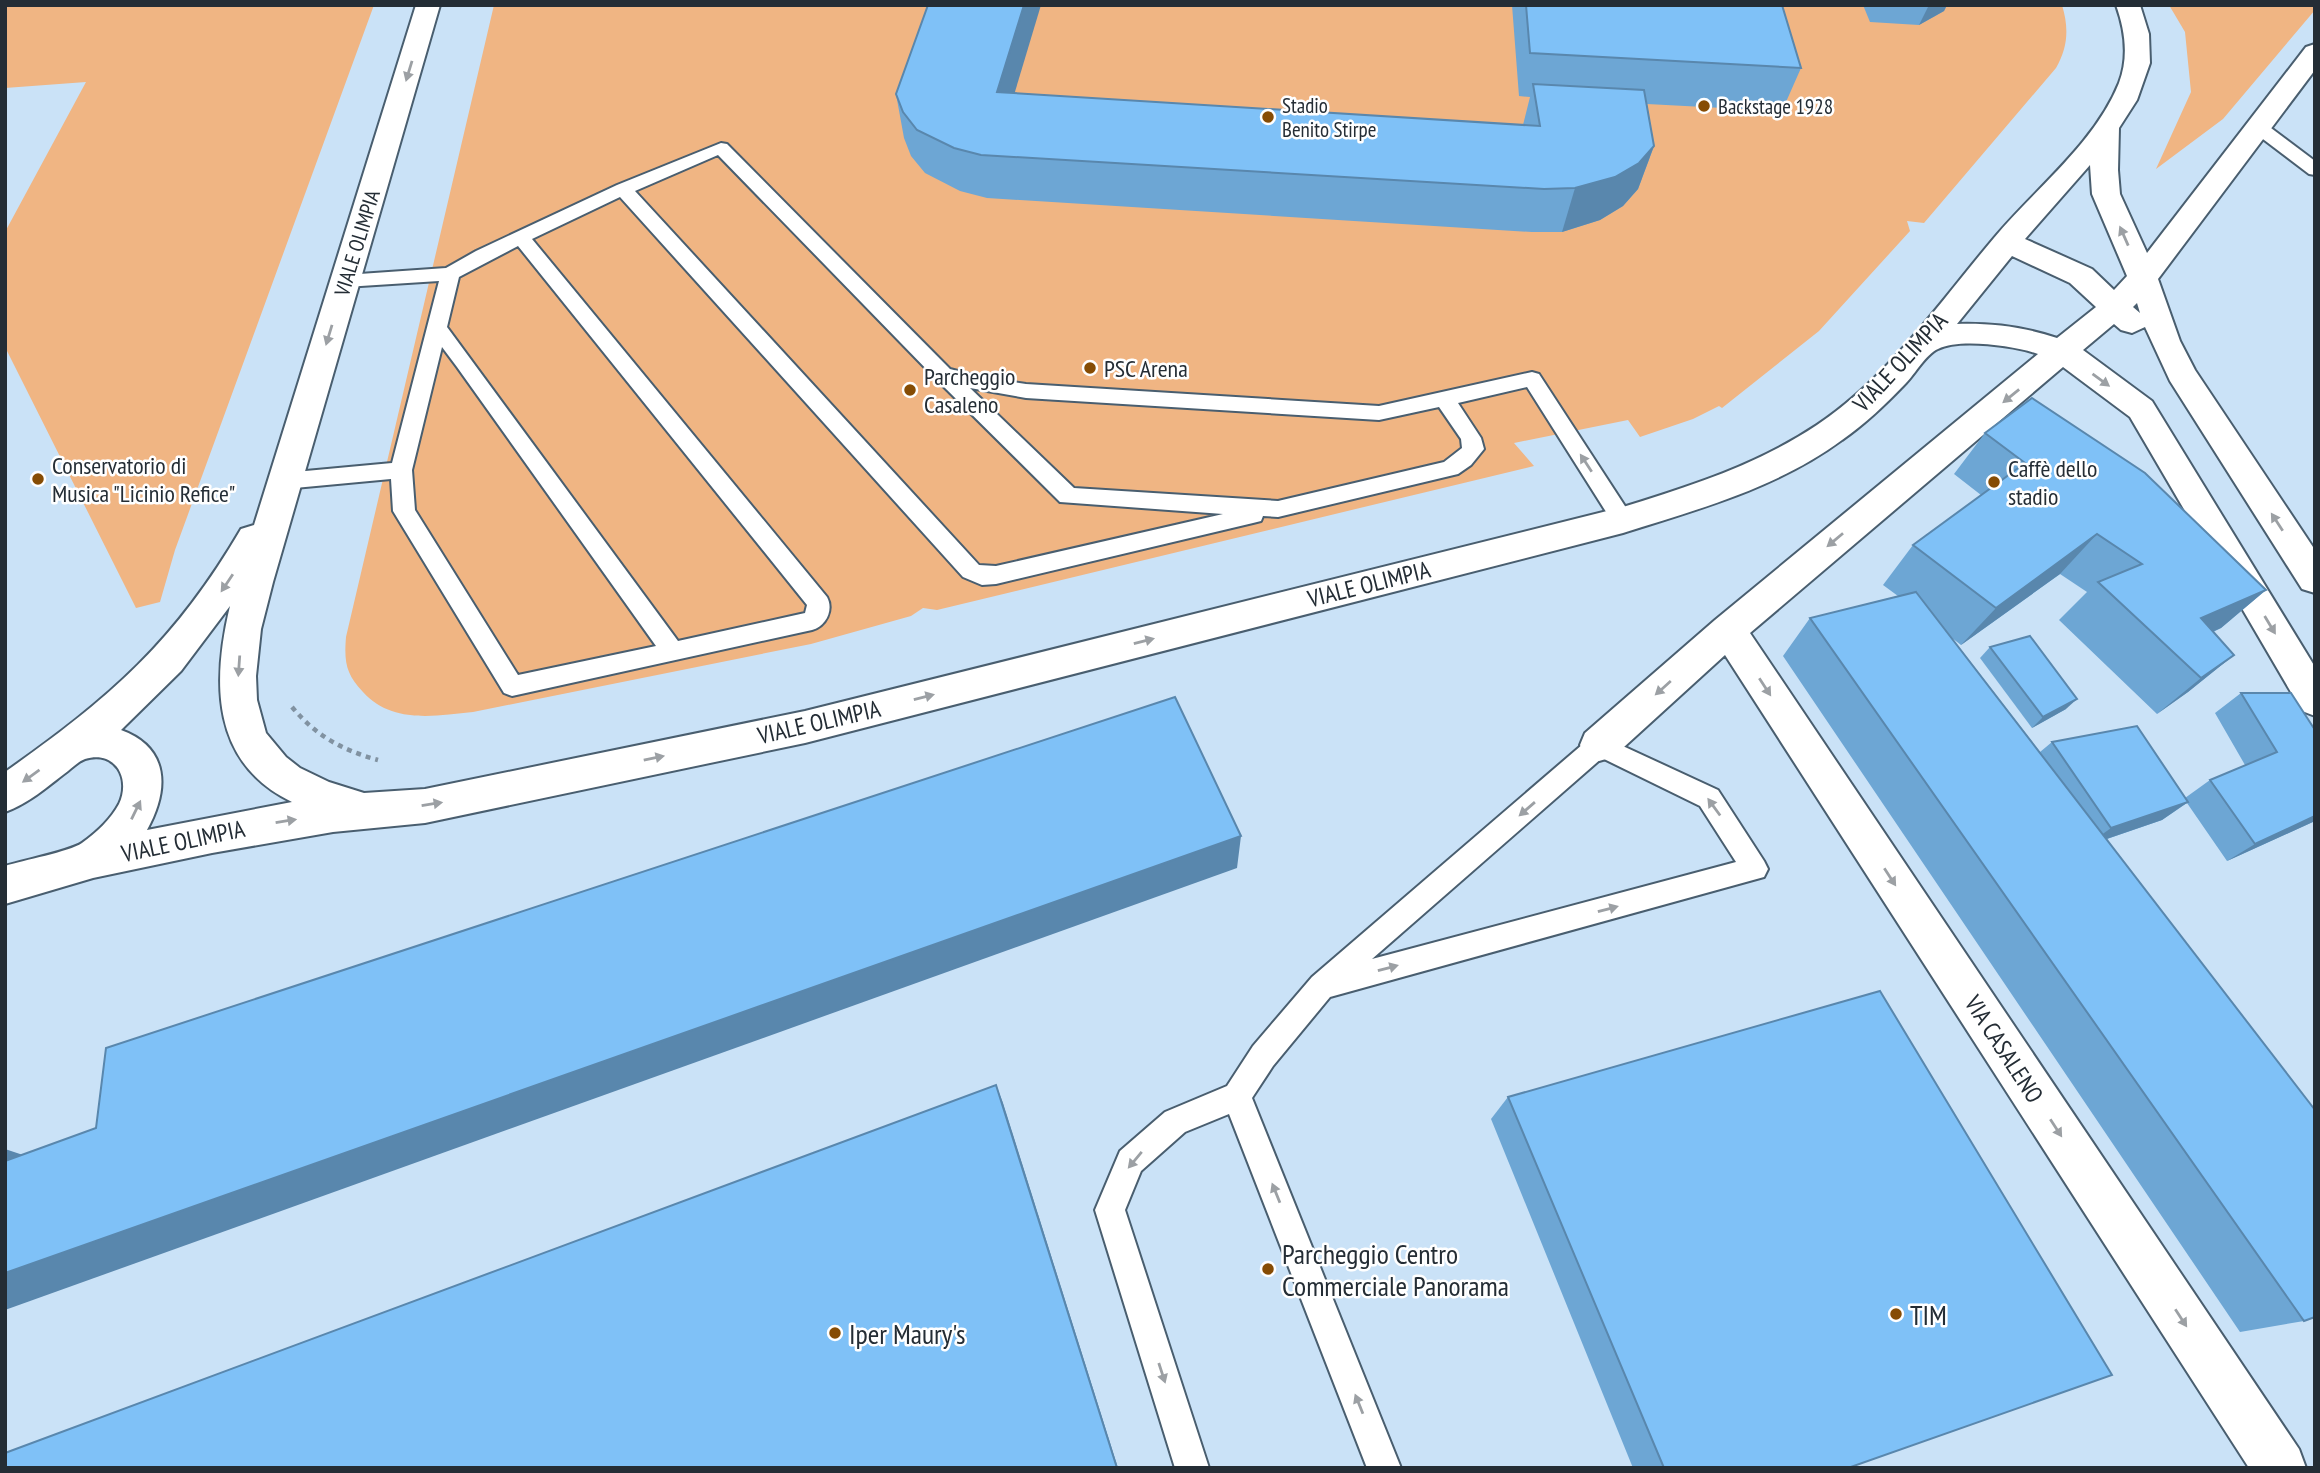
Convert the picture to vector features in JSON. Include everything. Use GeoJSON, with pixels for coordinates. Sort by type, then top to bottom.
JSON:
{"type":"FeatureCollection","features":[{"type":"Feature","properties":{"kind":"street","name":"VIALE OLIMPIA"},"geometry":{"type":"LineString","coordinates":[[363,808],[307,791],[284,779],[264,763],[251,746],[243,722],[238,698],[238,668],[243,630],[284,481],[428,5]]}},
{"type":"Feature","properties":{"kind":"street","name":"VIALE OLIMPIA"},"geometry":{"type":"LineString","coordinates":[[5,885],[91,860],[258,825],[363,808],[425,806],[806,727],[1623,520],[1753,476],[1797,454],[1869,400],[1923,342],[2106,126],[2131,85],[2137,66],[2137,34],[2128,5]]}},
{"type":"Feature","properties":{"kind":"street"},"geometry":{"type":"LineString","coordinates":[[1599,746],[1728,630],[2116,306],[2143,278],[2315,52]]}},
{"type":"Feature","properties":{"kind":"street"},"geometry":{"type":"LineString","coordinates":[[2106,126],[2106,194],[2143,278],[2165,341],[2181,373],[2315,579]]}},
{"type":"Feature","properties":{"kind":"street"},"geometry":{"type":"LineString","coordinates":[[2006,243],[2081,276],[2116,306],[2181,373]]}},
{"type":"Feature","properties":{"kind":"street"},"geometry":{"type":"LineString","coordinates":[[1923,342],[1951,335],[1990,334],[2032,341],[2064,352],[2141,409],[2315,700]]}},
{"type":"Feature","properties":{"kind":"street","name":"VIALE OLIMPIA"},"geometry":{"type":"LineString","coordinates":[[5,795],[133,697],[168,660],[230,581],[284,481]]}},
{"type":"Feature","properties":{"kind":"street","name":"VIA CASALENO"},"geometry":{"type":"LineString","coordinates":[[1728,630],[2280,1468]]}},
{"type":"Feature","properties":{"kind":"street"},"geometry":{"type":"LineString","coordinates":[[73,745],[99,742],[118,746],[135,756],[142,769],[145,786],[140,804],[130,822],[91,860]]}},
{"type":"Feature","properties":{"kind":"lane"},"geometry":{"type":"LineString","coordinates":[[2257,126],[2315,170]]}},
{"type":"Feature","properties":{"kind":"lane"},"geometry":{"type":"LineString","coordinates":[[345,281],[450,274],[483,255],[622,188],[721,148],[943,374],[1068,496],[1278,509]]}},
{"type":"Feature","properties":{"kind":"lane"},"geometry":{"type":"LineString","coordinates":[[622,188],[971,571],[982,576],[996,575],[1450,468],[1464,460],[1473,449],[1471,438],[1444,400]]}},
{"type":"Feature","properties":{"kind":"lane"},"geometry":{"type":"LineString","coordinates":[[450,274],[401,470],[404,511],[512,687],[812,621],[818,613],[819,603],[522,238]]}},
{"type":"Feature","properties":{"kind":"lane"},"geometry":{"type":"LineString","coordinates":[[436,327],[673,652]]}},
{"type":"Feature","properties":{"kind":"lane"},"geometry":{"type":"LineString","coordinates":[[943,374],[985,385],[1026,391],[1379,413],[1532,379],[1623,520]]}},
{"type":"Feature","properties":{"kind":"lane"},"geometry":{"type":"LineString","coordinates":[[284,481],[401,470]]}},
{"type":"Feature","properties":{"kind":"lane"},"geometry":{"type":"LineString","coordinates":[[1192,1468],[1110,1210],[1130,1161],[1175,1122],[1237,1096],[1263,1056],[1322,986],[1599,746],[1709,798],[1755,869],[1322,986]]}},
{"type":"Feature","properties":{"kind":"lane"},"geometry":{"type":"LineString","coordinates":[[1237,1096],[1384,1468]]}},
{"type":"Feature","properties":{"kind":"shaded area"},"geometry":{"type":"Polygon","coordinates":[[[5,5],[374,5],[175,550],[160,602],[136,608],[5,347],[5,232],[86,82],[5,88],[5,5]]]}},
{"type":"Feature","properties":{"kind":"shaded area","name":"PSC Arena"},"geometry":{"type":"Polygon","coordinates":[[[494,5],[2062,5],[2066,30],[2063,53],[2056,68],[1924,223],[1907,221],[1910,231],[1819,331],[1722,408],[1719,406],[1693,419],[1640,437],[1628,420],[1514,443],[1534,466],[937,610],[923,608],[911,616],[811,644],[473,712],[414,716],[387,709],[363,692],[347,667],[346,637],[494,5]]]}},
{"type":"Feature","properties":{"kind":"shaded area"},"geometry":{"type":"Polygon","coordinates":[[[2169,5],[2315,5],[2315,10],[2223,119],[2156,169],[2191,92],[2185,32],[2169,5]]]}},
{"type":"Feature","properties":{"kind":"building"},"geometry":{"type":"Polygon","coordinates":[[[928,5],[1024,5],[997,92],[1540,126],[1533,84],[1644,90],[1654,146],[1639,163],[1615,177],[1575,188],[1544,189],[981,155],[954,148],[917,130],[903,112],[896,94],[928,5]]]}},
{"type":"Feature","properties":{"kind":"building"},"geometry":{"type":"Polygon","coordinates":[[[1526,5],[1782,5],[1801,68],[1530,53],[1526,5]]]}},
{"type":"Feature","properties":{"kind":"building"},"geometry":{"type":"Polygon","coordinates":[[[2032,398],[2145,473],[2266,590],[2201,618],[2234,655],[2201,678],[2098,582],[2142,564],[2097,534],[1996,608],[1913,545],[2025,463],[1985,433],[2032,398]]]}},
{"type":"Feature","properties":{"kind":"building"},"geometry":{"type":"Polygon","coordinates":[[[1916,592],[2315,1110],[2315,1317],[2304,1321],[1810,618],[1916,592]]]}},
{"type":"Feature","properties":{"kind":"building"},"geometry":{"type":"Polygon","coordinates":[[[2030,636],[2077,699],[2043,717],[1990,647],[2030,636]]]}},
{"type":"Feature","properties":{"kind":"building"},"geometry":{"type":"Polygon","coordinates":[[[2241,693],[2291,693],[2315,730],[2315,816],[2255,844],[2210,780],[2277,752],[2241,693]]]}},
{"type":"Feature","properties":{"kind":"building"},"geometry":{"type":"Polygon","coordinates":[[[1175,697],[1241,836],[5,1273],[5,1161],[96,1128],[106,1048],[1175,697]]]}},
{"type":"Feature","properties":{"kind":"building"},"geometry":{"type":"Polygon","coordinates":[[[2137,726],[2188,802],[2111,828],[2052,742],[2137,726]]]}},
{"type":"Feature","properties":{"kind":"building"},"geometry":{"type":"Polygon","coordinates":[[[1880,991],[2112,1375],[1848,1468],[1664,1468],[1508,1097],[1880,991]]]}},
{"type":"Feature","properties":{"kind":"building"},"geometry":{"type":"Polygon","coordinates":[[[996,1085],[1117,1468],[5,1468],[5,1453],[996,1085]]]}},
{"type":"Feature","properties":{"kind":"place","name":"Backstage 1928"},"geometry":{"type":"Point","coordinates":[1704,106]}},
{"type":"Feature","properties":{"kind":"place","name":"Stadio Benito Stirpe"},"geometry":{"type":"Point","coordinates":[1268,117]}},
{"type":"Feature","properties":{"kind":"place","name":"PSC Arena"},"geometry":{"type":"Point","coordinates":[1090,368]}},
{"type":"Feature","properties":{"kind":"place","name":"Parcheggio Casaleno"},"geometry":{"type":"Point","coordinates":[910,390]}},
{"type":"Feature","properties":{"kind":"place","name":"Conservatorio di Musica \"Licinio Refice\""},"geometry":{"type":"Point","coordinates":[38,479]}},
{"type":"Feature","properties":{"kind":"place","name":"Caffè dello stadio"},"geometry":{"type":"Point","coordinates":[1994,482]}},
{"type":"Feature","properties":{"kind":"place","name":"Parcheggio Centro Commerciale Panorama"},"geometry":{"type":"Point","coordinates":[1268,1269]}},
{"type":"Feature","properties":{"kind":"place","name":"TIM"},"geometry":{"type":"Point","coordinates":[1896,1314]}},
{"type":"Feature","properties":{"kind":"place","name":"Iper Maury's"},"geometry":{"type":"Point","coordinates":[835,1333]}}]}
